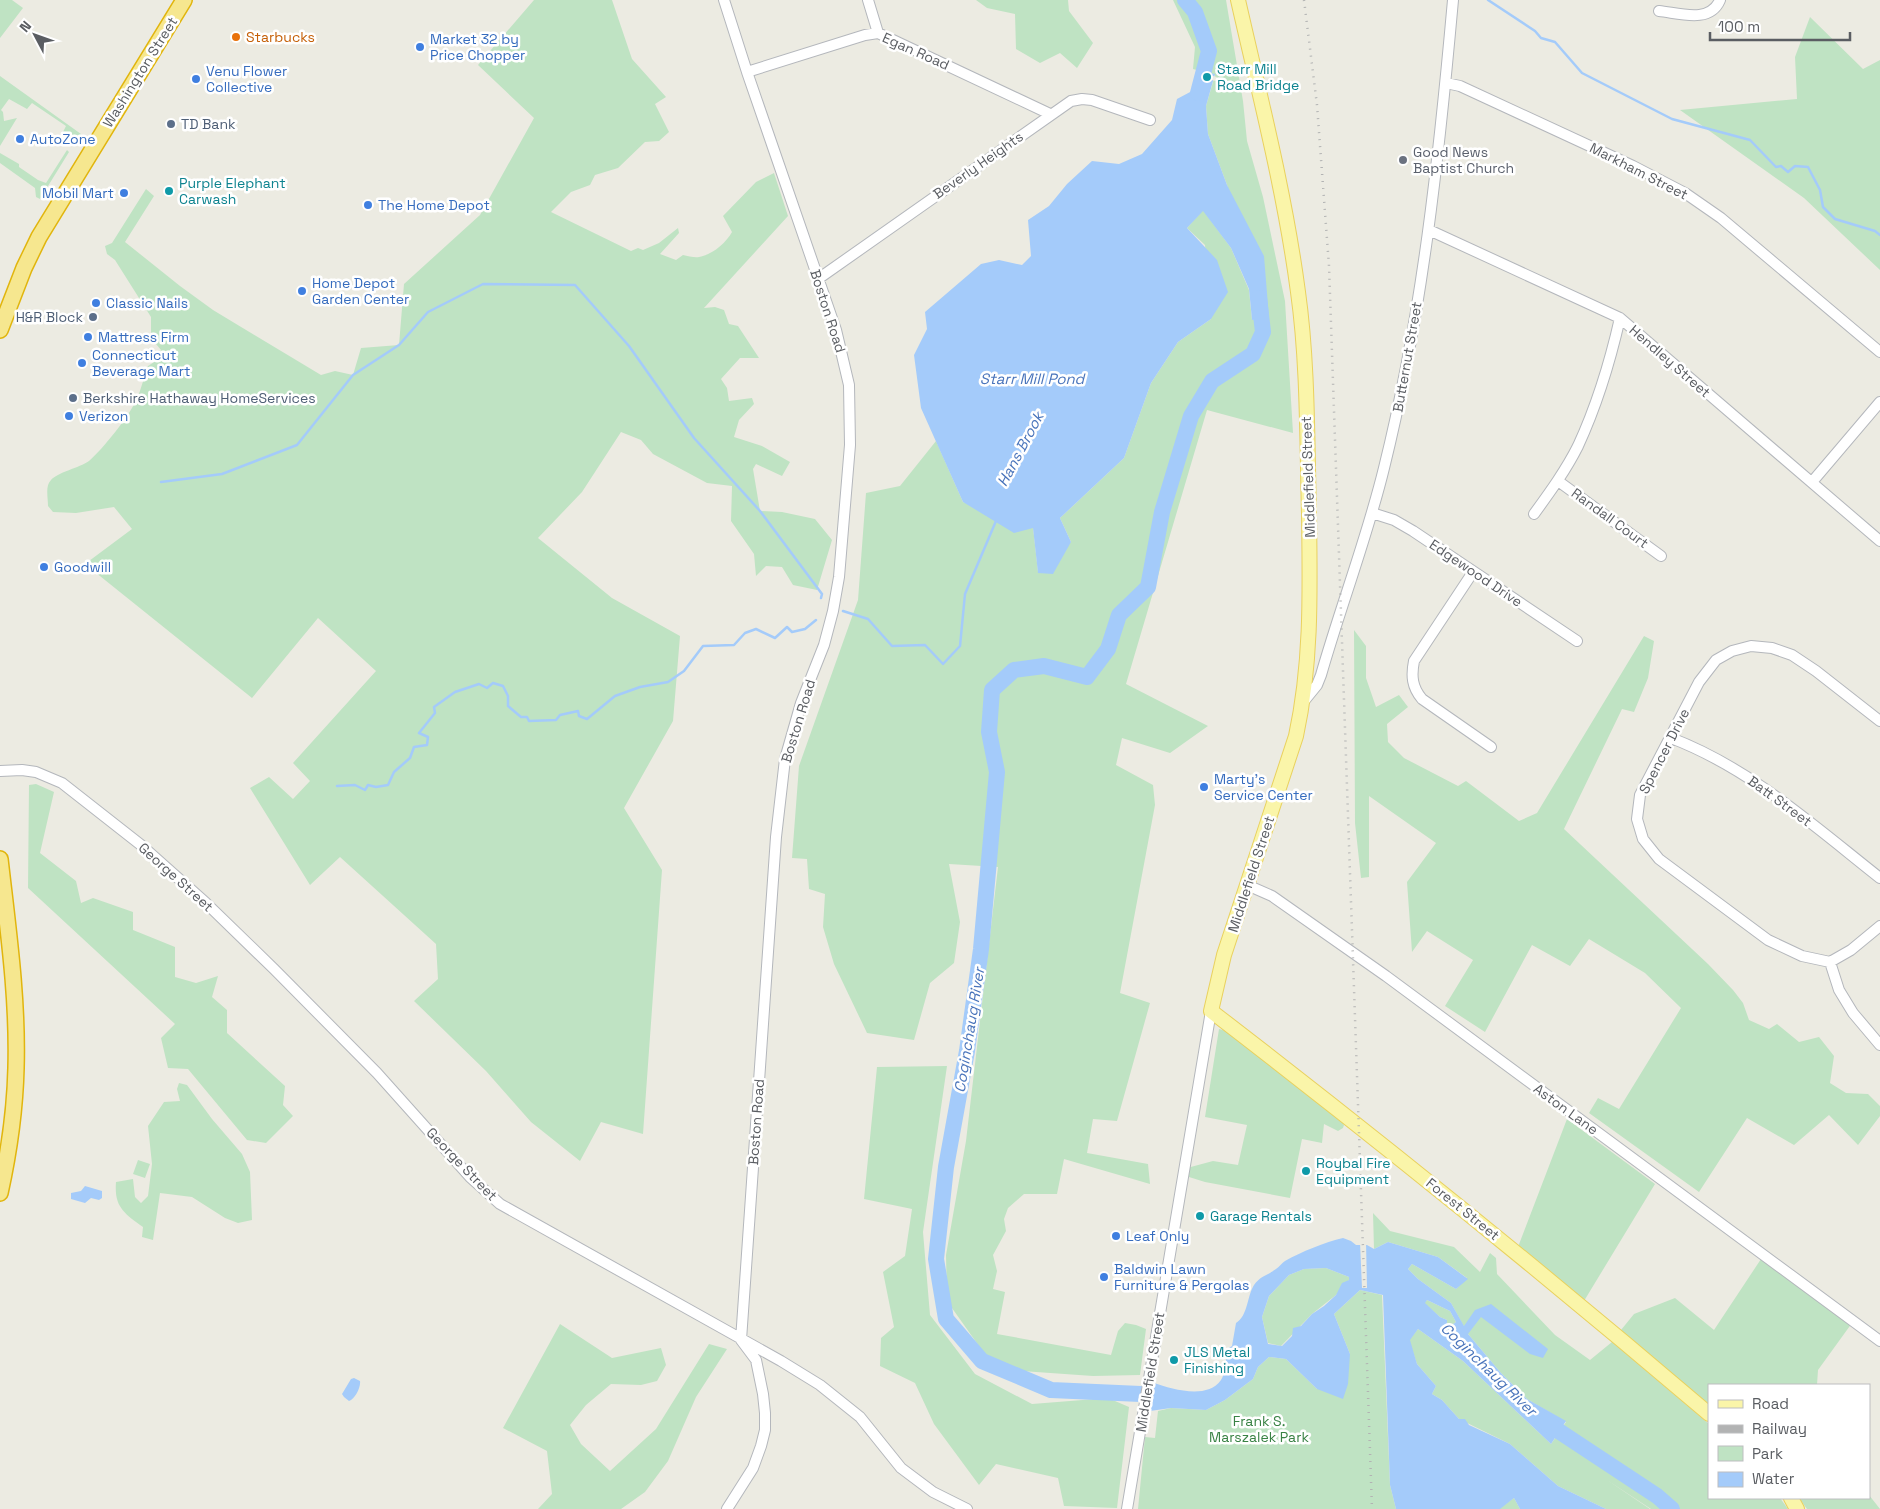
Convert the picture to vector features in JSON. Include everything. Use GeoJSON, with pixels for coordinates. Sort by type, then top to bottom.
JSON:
{"type":"FeatureCollection","features":[{"type":"Feature","properties":{"kind":"highway","name":"Washington Street"},"geometry":{"type":"LineString","coordinates":[[0,330],[24,268],[43,230],[184,0]]}},
{"type":"Feature","properties":{"kind":"highway"},"geometry":{"type":"LineString","coordinates":[[0,859],[13,977],[16,1034],[14,1103],[0,1193]]}},
{"type":"Feature","properties":{"kind":"main road","name":"Middlefield Street"},"geometry":{"type":"LineString","coordinates":[[1211,1011],[1224,955],[1296,736],[1304,701],[1310,618],[1306,414],[1299,294],[1284,208],[1238,0]]}},
{"type":"Feature","properties":{"kind":"main road","name":"Forest Street"},"geometry":{"type":"LineString","coordinates":[[1211,1011],[1403,1160],[1708,1413]]}},
{"type":"Feature","properties":{"kind":"street","name":"Boston Road"},"geometry":{"type":"LineString","coordinates":[[724,0],[836,330],[849,385],[850,445],[839,577],[833,611],[824,645],[800,702],[784,759],[776,837],[741,1340]]}},
{"type":"Feature","properties":{"kind":"street"},"geometry":{"type":"LineString","coordinates":[[868,0],[878,33]]}},
{"type":"Feature","properties":{"kind":"street","name":"Butternut Street"},"geometry":{"type":"LineString","coordinates":[[1304,701],[1321,675],[1372,513],[1397,411],[1429,230],[1446,83],[1453,0]]}},
{"type":"Feature","properties":{"kind":"street"},"geometry":{"type":"LineString","coordinates":[[1659,11],[1702,16],[1711,12],[1720,0]]}},
{"type":"Feature","properties":{"kind":"street","name":"Egan Road"},"geometry":{"type":"LineString","coordinates":[[747,72],[865,35],[878,33],[1050,114]]}},
{"type":"Feature","properties":{"kind":"street","name":"Markham Street"},"geometry":{"type":"LineString","coordinates":[[1446,83],[1460,86],[1685,192],[1721,218],[1880,352]]}},
{"type":"Feature","properties":{"kind":"street","name":"Beverly Heights"},"geometry":{"type":"LineString","coordinates":[[818,279],[1071,101],[1092,100],[1150,120]]}},
{"type":"Feature","properties":{"kind":"street","name":"Hendley Street"},"geometry":{"type":"LineString","coordinates":[[1429,230],[1620,318],[1880,541]]}},
{"type":"Feature","properties":{"kind":"street"},"geometry":{"type":"LineString","coordinates":[[1534,514],[1558,481],[1577,447],[1594,410],[1614,346],[1620,318]]}},
{"type":"Feature","properties":{"kind":"street"},"geometry":{"type":"LineString","coordinates":[[1812,482],[1880,402]]}},
{"type":"Feature","properties":{"kind":"street","name":"Randall Court"},"geometry":{"type":"LineString","coordinates":[[1558,481],[1661,556]]}},
{"type":"Feature","properties":{"kind":"street","name":"Edgewood Drive"},"geometry":{"type":"LineString","coordinates":[[1372,513],[1394,520],[1413,530],[1576,641]]}},
{"type":"Feature","properties":{"kind":"street"},"geometry":{"type":"LineString","coordinates":[[1473,572],[1414,661],[1411,674],[1415,690],[1422,699],[1491,748]]}},
{"type":"Feature","properties":{"kind":"street","name":"Spencer Drive"},"geometry":{"type":"LineString","coordinates":[[1830,962],[1802,956],[1768,940],[1659,859],[1643,839],[1637,819],[1640,795],[1671,738],[1698,682],[1716,660],[1732,651],[1751,646],[1772,648],[1792,655],[1816,671],[1880,721]]}},
{"type":"Feature","properties":{"kind":"street","name":"Batt Street"},"geometry":{"type":"LineString","coordinates":[[1671,738],[1697,748],[1735,768],[1778,798],[1880,878]]}},
{"type":"Feature","properties":{"kind":"street","name":"George Street"},"geometry":{"type":"LineString","coordinates":[[0,771],[22,770],[36,772],[62,783],[141,845],[274,969],[377,1073],[470,1177],[500,1204],[781,1361],[820,1385],[860,1417],[901,1468],[933,1492],[967,1509]]}},
{"type":"Feature","properties":{"kind":"street","name":"Aston Lane"},"geometry":{"type":"LineString","coordinates":[[1247,885],[1272,896],[1386,976],[1880,1341]]}},
{"type":"Feature","properties":{"kind":"street"},"geometry":{"type":"LineString","coordinates":[[1880,926],[1851,950],[1830,962],[1840,990],[1853,1013],[1880,1045]]}},
{"type":"Feature","properties":{"kind":"street","name":"Middlefield Street"},"geometry":{"type":"LineString","coordinates":[[1127,1509],[1211,1011]]}},
{"type":"Feature","properties":{"kind":"street"},"geometry":{"type":"LineString","coordinates":[[727,1509],[753,1468],[762,1446],[765,1430],[766,1413],[756,1360],[741,1340]]}},
{"type":"Feature","properties":{"kind":"green space"},"geometry":{"type":"Polygon","coordinates":[[[0,0],[12,0],[23,8],[0,38],[0,0]]]}},
{"type":"Feature","properties":{"kind":"green space"},"geometry":{"type":"Polygon","coordinates":[[[534,0],[612,0],[632,59],[666,97],[655,104],[669,132],[659,141],[645,142],[618,168],[595,175],[590,185],[571,192],[551,212],[631,251],[638,248],[643,250],[659,243],[678,228],[679,233],[660,254],[676,260],[683,255],[699,257],[709,254],[718,248],[732,232],[723,216],[756,182],[774,173],[788,216],[704,308],[715,307],[724,310],[729,324],[738,326],[759,358],[740,358],[721,379],[727,388],[729,401],[752,398],[754,404],[739,420],[734,437],[762,446],[790,462],[782,476],[756,464],[753,469],[760,511],[782,512],[815,519],[832,540],[817,590],[793,585],[782,567],[766,566],[756,576],[754,554],[731,521],[732,486],[707,483],[653,454],[641,440],[621,432],[582,492],[538,538],[612,598],[680,636],[673,721],[624,808],[662,870],[643,1134],[601,1122],[580,1161],[531,1122],[486,1071],[414,1001],[438,979],[436,944],[340,857],[310,885],[250,788],[269,777],[293,799],[310,781],[293,763],[376,671],[318,618],[252,698],[85,564],[132,529],[114,507],[76,513],[53,512],[48,506],[47,495],[49,482],[54,477],[89,461],[115,432],[137,399],[148,366],[157,360],[161,350],[151,338],[151,317],[115,260],[107,254],[105,246],[112,243],[146,189],[154,196],[125,242],[213,310],[321,375],[335,371],[353,375],[361,348],[399,345],[404,284],[480,215],[534,118],[478,65],[534,0]]]}},
{"type":"Feature","properties":{"kind":"green space"},"geometry":{"type":"Polygon","coordinates":[[[976,0],[1068,0],[1069,11],[1093,43],[1077,68],[1060,53],[1040,63],[1016,49],[1015,14],[987,8],[976,0]]]}},
{"type":"Feature","properties":{"kind":"green space"},"geometry":{"type":"Polygon","coordinates":[[[1173,0],[1226,0],[1243,101],[1247,141],[1263,197],[1285,301],[1293,433],[1207,410],[1126,684],[1208,726],[1170,753],[1122,738],[1116,765],[1153,785],[1155,805],[1120,993],[1150,1003],[1117,1121],[1093,1119],[1087,1153],[1148,1164],[1150,1184],[1064,1159],[1057,1194],[1024,1194],[1008,1208],[1004,1219],[1006,1231],[993,1255],[997,1271],[993,1289],[1005,1292],[997,1334],[1111,1355],[1118,1331],[1125,1323],[1136,1325],[1146,1329],[1140,1375],[1093,1376],[1022,1371],[986,1356],[947,1301],[946,1255],[966,1141],[998,867],[949,864],[960,922],[954,963],[930,983],[914,1040],[867,1033],[834,964],[823,927],[825,894],[809,889],[807,859],[792,858],[799,766],[858,600],[866,493],[900,486],[936,441],[963,502],[1033,527],[1038,572],[1071,542],[1060,518],[1124,458],[1151,383],[1178,342],[1211,319],[1205,245],[1187,228],[1203,210],[1231,248],[1249,290],[1252,320],[1269,318],[1227,185],[1208,134],[1206,106],[1215,75],[1193,69],[1195,47],[1173,0]]]}},
{"type":"Feature","properties":{"kind":"green space"},"geometry":{"type":"Polygon","coordinates":[[[1810,17],[1863,69],[1880,60],[1880,270],[1804,198],[1680,110],[1797,99],[1795,57],[1810,17]]]}},
{"type":"Feature","properties":{"kind":"green space"},"geometry":{"type":"Polygon","coordinates":[[[0,76],[81,134],[77,140],[63,132],[66,126],[32,103],[27,109],[9,99],[1,110],[4,121],[17,118],[0,146],[0,76]]]}},
{"type":"Feature","properties":{"kind":"green space"},"geometry":{"type":"Polygon","coordinates":[[[67,150],[69,152],[40,199],[36,197],[35,188],[0,163],[0,153],[19,164],[19,167],[38,180],[46,183],[67,150]]]}},
{"type":"Feature","properties":{"kind":"green space"},"geometry":{"type":"Polygon","coordinates":[[[1354,630],[1366,646],[1366,678],[1376,707],[1399,695],[1408,707],[1387,724],[1388,742],[1404,758],[1458,786],[1466,781],[1519,821],[1537,813],[1644,636],[1654,641],[1648,678],[1634,712],[1622,709],[1564,829],[1708,964],[1743,1003],[1749,1020],[1769,1029],[1777,1024],[1799,1042],[1819,1037],[1834,1056],[1830,1083],[1846,1093],[1868,1094],[1880,1106],[1880,1116],[1858,1145],[1829,1115],[1794,1145],[1747,1118],[1699,1192],[1589,1113],[1598,1098],[1619,1109],[1681,1008],[1645,973],[1589,939],[1570,966],[1532,945],[1485,1032],[1445,1006],[1473,960],[1427,931],[1412,952],[1407,882],[1436,843],[1369,796],[1369,877],[1361,878],[1355,823],[1354,630]]]}},
{"type":"Feature","properties":{"kind":"green space"},"geometry":{"type":"Polygon","coordinates":[[[36,784],[54,792],[40,853],[76,881],[81,903],[93,898],[133,912],[133,930],[175,947],[175,977],[196,983],[218,976],[212,997],[227,1010],[227,1033],[285,1086],[283,1105],[293,1116],[266,1143],[247,1140],[188,1069],[168,1068],[161,1038],[175,1024],[28,888],[29,785],[36,784]]]}},
{"type":"Feature","properties":{"kind":"green space"},"geometry":{"type":"Polygon","coordinates":[[[1219,1029],[1226,1031],[1341,1120],[1344,1125],[1338,1131],[1324,1124],[1322,1143],[1302,1139],[1290,1198],[1205,1182],[1189,1177],[1187,1168],[1213,1161],[1238,1165],[1247,1125],[1205,1117],[1219,1029]]]}},
{"type":"Feature","properties":{"kind":"green space"},"geometry":{"type":"Polygon","coordinates":[[[947,1066],[923,1232],[930,1315],[975,1374],[1032,1404],[1108,1398],[1129,1407],[1117,1508],[1064,1506],[1058,1478],[996,1464],[979,1485],[934,1424],[915,1383],[880,1366],[881,1338],[894,1327],[883,1272],[905,1256],[912,1209],[864,1199],[877,1067],[947,1066]]]}},
{"type":"Feature","properties":{"kind":"green space"},"geometry":{"type":"Polygon","coordinates":[[[179,1083],[187,1085],[212,1119],[242,1154],[250,1172],[252,1220],[238,1223],[225,1218],[192,1197],[160,1193],[153,1240],[142,1237],[143,1227],[130,1218],[122,1209],[117,1198],[116,1182],[133,1179],[135,1197],[141,1203],[148,1196],[152,1164],[148,1126],[164,1102],[180,1101],[177,1089],[179,1083]]]}},
{"type":"Feature","properties":{"kind":"green space"},"geometry":{"type":"Polygon","coordinates":[[[1567,1119],[1655,1184],[1584,1301],[1518,1247],[1567,1119]]]}},
{"type":"Feature","properties":{"kind":"green space"},"geometry":{"type":"Polygon","coordinates":[[[138,1160],[150,1164],[145,1178],[133,1174],[138,1160]]]}},
{"type":"Feature","properties":{"kind":"green space"},"geometry":{"type":"Polygon","coordinates":[[[1373,1213],[1390,1231],[1454,1247],[1480,1272],[1490,1253],[1496,1258],[1497,1274],[1555,1335],[1590,1360],[1612,1342],[1708,1423],[1708,1499],[1781,1499],[1788,1509],[1651,1509],[1607,1480],[1650,1509],[1606,1509],[1558,1486],[1510,1444],[1459,1419],[1442,1400],[1432,1394],[1436,1386],[1417,1364],[1409,1340],[1418,1329],[1463,1361],[1551,1444],[1566,1422],[1527,1399],[1501,1373],[1468,1334],[1451,1303],[1418,1279],[1408,1269],[1412,1264],[1456,1289],[1467,1278],[1438,1257],[1388,1242],[1374,1249],[1373,1213]]]}},
{"type":"Feature","properties":{"kind":"green space"},"geometry":{"type":"Polygon","coordinates":[[[1761,1259],[1852,1323],[1818,1370],[1817,1384],[1708,1384],[1708,1404],[1621,1330],[1634,1314],[1675,1298],[1714,1330],[1761,1259]]]}},
{"type":"Feature","properties":{"kind":"green space"},"geometry":{"type":"Polygon","coordinates":[[[1326,1268],[1349,1277],[1349,1280],[1336,1295],[1312,1314],[1281,1346],[1268,1343],[1262,1317],[1269,1296],[1289,1275],[1304,1269],[1326,1268]]]}},
{"type":"Feature","properties":{"kind":"green space","name":"Frank S. Marszalek Park"},"geometry":{"type":"Polygon","coordinates":[[[1360,1290],[1382,1295],[1390,1485],[1396,1509],[1138,1509],[1145,1437],[1155,1438],[1158,1411],[1171,1408],[1206,1410],[1225,1400],[1253,1379],[1258,1367],[1269,1357],[1286,1359],[1317,1389],[1350,1354],[1334,1314],[1360,1290]]]}},
{"type":"Feature","properties":{"kind":"green space"},"geometry":{"type":"Polygon","coordinates":[[[1427,1300],[1450,1311],[1456,1322],[1452,1325],[1447,1324],[1447,1320],[1440,1317],[1424,1303],[1427,1300]]]}},
{"type":"Feature","properties":{"kind":"green space"},"geometry":{"type":"Polygon","coordinates":[[[560,1324],[612,1358],[661,1348],[666,1365],[657,1381],[641,1385],[611,1384],[586,1405],[570,1425],[581,1444],[610,1471],[656,1429],[709,1344],[727,1349],[696,1397],[668,1461],[645,1492],[621,1509],[538,1509],[552,1494],[547,1451],[503,1428],[560,1324]]]}},
{"type":"Feature","properties":{"kind":"green space"},"geometry":{"type":"Polygon","coordinates":[[[1870,1496],[1880,1509],[1807,1509],[1800,1499],[1870,1499],[1870,1496]]]}},
{"type":"Feature","properties":{"kind":"green space"},"geometry":{"type":"Polygon","coordinates":[[[1514,1498],[1520,1509],[1500,1509],[1500,1508],[1514,1498]]]}},
{"type":"Feature","properties":{"kind":"water","name":"Starr Mill Pond"},"geometry":{"type":"Polygon","coordinates":[[[1199,71],[1215,74],[1206,106],[1208,134],[1227,185],[1264,256],[1269,318],[1252,320],[1249,289],[1231,248],[1203,211],[1187,228],[1217,260],[1228,292],[1211,319],[1178,342],[1151,383],[1124,458],[1060,518],[1071,542],[1053,574],[1038,573],[1033,528],[1014,533],[963,502],[921,408],[914,355],[927,329],[925,312],[981,264],[999,260],[1022,265],[1031,256],[1028,220],[1049,206],[1067,184],[1092,161],[1119,164],[1142,154],[1172,120],[1177,99],[1192,91],[1199,71]]]}},
{"type":"Feature","properties":{"kind":"water"},"geometry":{"type":"Polygon","coordinates":[[[85,1186],[102,1191],[102,1198],[99,1200],[91,1198],[85,1203],[71,1199],[71,1193],[81,1191],[85,1186]]]}},
{"type":"Feature","properties":{"kind":"water"},"geometry":{"type":"Polygon","coordinates":[[[1343,1238],[1356,1245],[1367,1245],[1374,1249],[1388,1242],[1438,1257],[1468,1279],[1456,1289],[1412,1264],[1408,1269],[1418,1279],[1451,1303],[1464,1326],[1475,1310],[1491,1304],[1548,1349],[1543,1358],[1530,1354],[1481,1317],[1468,1334],[1501,1373],[1527,1399],[1566,1421],[1551,1444],[1463,1361],[1418,1329],[1410,1340],[1417,1364],[1436,1386],[1432,1394],[1442,1400],[1459,1419],[1465,1419],[1469,1425],[1510,1444],[1558,1486],[1606,1509],[1520,1509],[1514,1498],[1500,1509],[1396,1509],[1390,1485],[1383,1295],[1360,1290],[1334,1314],[1350,1354],[1348,1384],[1343,1399],[1317,1389],[1286,1359],[1269,1357],[1258,1367],[1253,1379],[1225,1400],[1206,1410],[1171,1408],[1150,1411],[1154,1383],[1189,1391],[1207,1390],[1215,1386],[1223,1377],[1227,1349],[1232,1346],[1236,1323],[1243,1316],[1256,1282],[1285,1261],[1343,1238]],[[1326,1268],[1304,1269],[1289,1275],[1269,1296],[1262,1317],[1268,1344],[1282,1346],[1292,1336],[1293,1328],[1301,1326],[1312,1314],[1336,1295],[1342,1283],[1349,1280],[1349,1277],[1326,1268]],[[1427,1300],[1425,1303],[1440,1317],[1447,1320],[1447,1324],[1452,1325],[1456,1322],[1450,1311],[1427,1300]]]}},
{"type":"Feature","properties":{"kind":"water"},"geometry":{"type":"Polygon","coordinates":[[[354,1378],[360,1381],[360,1386],[349,1401],[342,1394],[351,1379],[354,1378]]]}},
{"type":"Feature","properties":{"kind":"pier","name":"Starr Mill Road Bridge"},"geometry":{"type":"Polygon","coordinates":[[[1197,72],[1217,77],[1216,81],[1196,77],[1197,72]]]}},
{"type":"Feature","properties":{"kind":"pier"},"geometry":{"type":"Polygon","coordinates":[[[1360,1242],[1366,1242],[1367,1288],[1362,1288],[1360,1242]]]}},
{"type":"Feature","properties":{"kind":"waterway","name":"Coginchaug River"},"geometry":{"type":"LineString","coordinates":[[1185,0],[1195,12],[1209,51],[1198,93]]}},
{"type":"Feature","properties":{"kind":"waterway"},"geometry":{"type":"LineString","coordinates":[[1488,0],[1535,31],[1541,38],[1555,42],[1582,73],[1672,119],[1750,140],[1776,167],[1781,166],[1788,172],[1795,166],[1808,167],[1820,190],[1823,207],[1835,219],[1875,231],[1880,235]]}},
{"type":"Feature","properties":{"kind":"waterway"},"geometry":{"type":"LineString","coordinates":[[161,482],[222,474],[297,445],[353,375],[399,345],[428,312],[483,284],[575,285],[629,346],[694,438],[760,511],[822,594],[821,598]]}},
{"type":"Feature","properties":{"kind":"waterway","name":"Coginchaug River"},"geometry":{"type":"LineString","coordinates":[[1163,1395],[1051,1390],[982,1361],[946,1319],[936,1259],[946,1167],[967,1051],[981,949],[997,772],[989,732],[992,690],[1014,670],[1044,666],[1087,677],[1108,649],[1119,615],[1148,587],[1162,512],[1191,416],[1212,381],[1253,354],[1263,332],[1259,298]]}},
{"type":"Feature","properties":{"kind":"waterway","name":"Hans Brook"},"geometry":{"type":"LineString","coordinates":[[843,611],[868,619],[892,646],[925,645],[943,664],[960,646],[965,594],[996,521]]}},
{"type":"Feature","properties":{"kind":"waterway","name":"Hans Brook"},"geometry":{"type":"LineString","coordinates":[[337,786],[355,785],[365,790],[368,785],[376,787],[388,785],[394,772],[410,758],[414,747],[427,745],[428,737],[419,733],[435,713],[434,707],[455,692],[479,684],[487,688],[493,683],[503,686],[508,696],[508,706],[521,717],[527,717],[529,721],[556,720],[560,715],[578,711],[579,716],[587,719],[615,696],[640,687],[668,682],[684,671],[703,646],[734,645],[745,633],[756,629],[775,638],[787,627],[792,632],[805,629],[816,620]]}},
{"type":"Feature","properties":{"kind":"waterway","name":"Coginchaug River"},"geometry":{"type":"LineString","coordinates":[[1542,1420],[1657,1496],[1672,1509]]}},
{"type":"Feature","properties":{"kind":"railway"},"geometry":{"type":"LineString","coordinates":[[1304,0],[1317,105],[1329,266],[1372,1509]]}},
{"type":"Feature","properties":{"kind":"place","name":"Starbucks"},"geometry":{"type":"Point","coordinates":[236,37]}},
{"type":"Feature","properties":{"kind":"place","name":"Market 32 by Price Chopper"},"geometry":{"type":"Point","coordinates":[420,47]}},
{"type":"Feature","properties":{"kind":"place","name":"Starr Mill Road Bridge"},"geometry":{"type":"Point","coordinates":[1207,77]}},
{"type":"Feature","properties":{"kind":"place","name":"Venu Flower Collective"},"geometry":{"type":"Point","coordinates":[196,79]}},
{"type":"Feature","properties":{"kind":"place","name":"TD Bank"},"geometry":{"type":"Point","coordinates":[171,124]}},
{"type":"Feature","properties":{"kind":"place","name":"AutoZone"},"geometry":{"type":"Point","coordinates":[20,139]}},
{"type":"Feature","properties":{"kind":"place","name":"Good News Baptist Church"},"geometry":{"type":"Point","coordinates":[1403,160]}},
{"type":"Feature","properties":{"kind":"place","name":"Purple Elephant Carwash"},"geometry":{"type":"Point","coordinates":[169,191]}},
{"type":"Feature","properties":{"kind":"place","name":"Mobil Mart"},"geometry":{"type":"Point","coordinates":[124,193]}},
{"type":"Feature","properties":{"kind":"place","name":"The Home Depot"},"geometry":{"type":"Point","coordinates":[368,205]}},
{"type":"Feature","properties":{"kind":"place","name":"Home Depot Garden Center"},"geometry":{"type":"Point","coordinates":[302,291]}},
{"type":"Feature","properties":{"kind":"place","name":"Classic Nails"},"geometry":{"type":"Point","coordinates":[96,303]}},
{"type":"Feature","properties":{"kind":"place","name":"H&R Block"},"geometry":{"type":"Point","coordinates":[93,317]}},
{"type":"Feature","properties":{"kind":"place","name":"Mattress Firm"},"geometry":{"type":"Point","coordinates":[88,337]}},
{"type":"Feature","properties":{"kind":"place","name":"Connecticut Beverage Mart"},"geometry":{"type":"Point","coordinates":[82,363]}},
{"type":"Feature","properties":{"kind":"place","name":"Berkshire Hathaway HomeServices"},"geometry":{"type":"Point","coordinates":[73,398]}},
{"type":"Feature","properties":{"kind":"place","name":"Verizon"},"geometry":{"type":"Point","coordinates":[69,416]}},
{"type":"Feature","properties":{"kind":"place","name":"Goodwill"},"geometry":{"type":"Point","coordinates":[44,567]}},
{"type":"Feature","properties":{"kind":"place","name":"Marty's Service Center"},"geometry":{"type":"Point","coordinates":[1204,787]}},
{"type":"Feature","properties":{"kind":"place","name":"Roybal Fire Equipment"},"geometry":{"type":"Point","coordinates":[1306,1171]}},
{"type":"Feature","properties":{"kind":"place","name":"Garage Rentals"},"geometry":{"type":"Point","coordinates":[1200,1216]}},
{"type":"Feature","properties":{"kind":"place","name":"Leaf Only"},"geometry":{"type":"Point","coordinates":[1116,1236]}},
{"type":"Feature","properties":{"kind":"place","name":"Baldwin Lawn Furniture & Pergolas"},"geometry":{"type":"Point","coordinates":[1104,1277]}},
{"type":"Feature","properties":{"kind":"place","name":"JLS Metal Finishing"},"geometry":{"type":"Point","coordinates":[1174,1360]}}]}
